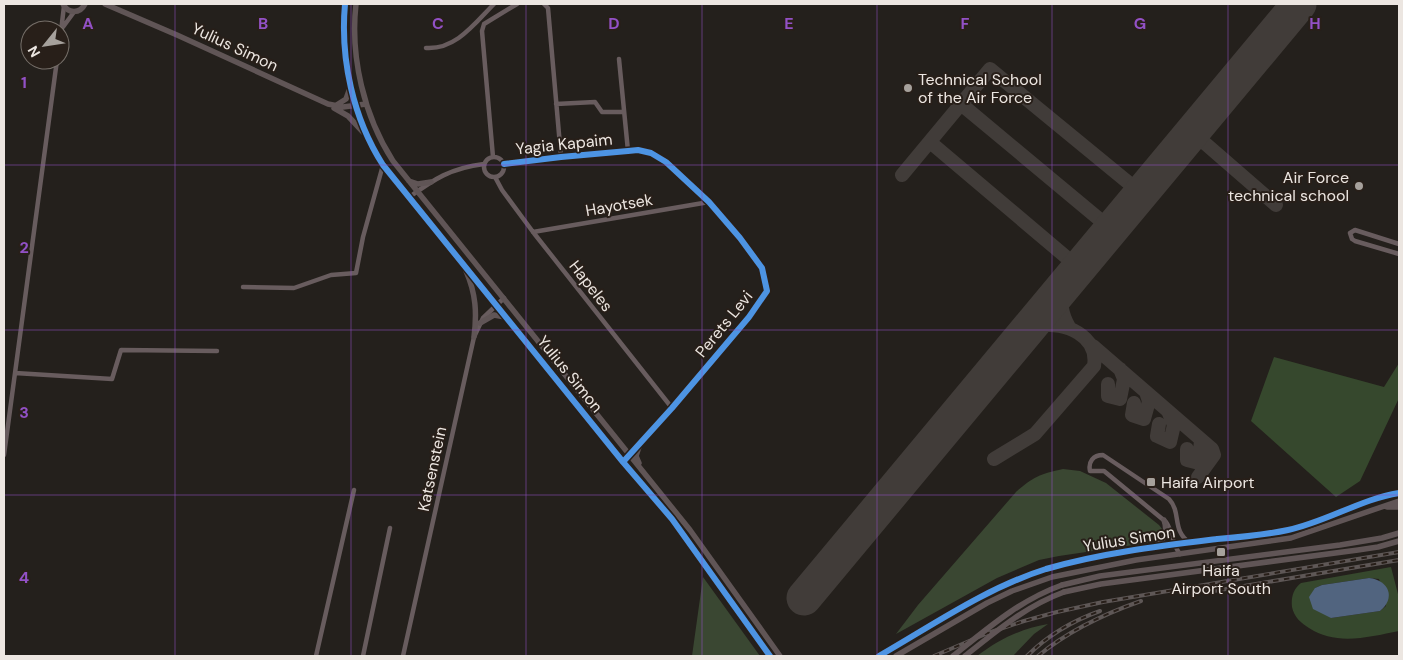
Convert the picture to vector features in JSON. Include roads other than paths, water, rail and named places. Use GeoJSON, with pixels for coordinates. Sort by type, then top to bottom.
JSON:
{"type":"FeatureCollection","features":[{"type":"Feature","properties":{"kind":"street","name":"Yulius Simon"},"geometry":{"type":"LineString","coordinates":[[105,4],[328,104],[335,106],[366,104],[381,142],[392,161],[690,530],[780,656]]}},
{"type":"Feature","properties":{"kind":"street"},"geometry":{"type":"LineString","coordinates":[[344,4],[344,35],[355,106]]}},
{"type":"Feature","properties":{"kind":"street"},"geometry":{"type":"LineString","coordinates":[[356,4],[357,49],[366,104]]}},
{"type":"Feature","properties":{"kind":"street"},"geometry":{"type":"LineString","coordinates":[[426,48],[448,45],[463,35],[494,4]]}},
{"type":"Feature","properties":{"kind":"street"},"geometry":{"type":"LineString","coordinates":[[494,156],[482,31],[484,24],[517,4]]}},
{"type":"Feature","properties":{"kind":"street"},"geometry":{"type":"LineString","coordinates":[[544,4],[548,8],[561,157]]}},
{"type":"Feature","properties":{"kind":"street"},"geometry":{"type":"LineString","coordinates":[[63,5],[67,10],[74,12],[81,10],[86,5]]}},
{"type":"Feature","properties":{"kind":"street"},"geometry":{"type":"LineString","coordinates":[[62,20],[63,5]]}},
{"type":"Feature","properties":{"kind":"street"},"geometry":{"type":"LineString","coordinates":[[69,20],[74,12]]}},
{"type":"Feature","properties":{"kind":"street"},"geometry":{"type":"LineString","coordinates":[[619,59],[628,151]]}},
{"type":"Feature","properties":{"kind":"street"},"geometry":{"type":"LineString","coordinates":[[4,455],[56,70]]}},
{"type":"Feature","properties":{"kind":"street"},"geometry":{"type":"LineString","coordinates":[[335,106],[348,96],[350,81]]}},
{"type":"Feature","properties":{"kind":"street"},"geometry":{"type":"LineString","coordinates":[[556,104],[595,102],[602,112],[624,112]]}},
{"type":"Feature","properties":{"kind":"street"},"geometry":{"type":"LineString","coordinates":[[328,104],[348,116],[368,138]]}},
{"type":"Feature","properties":{"kind":"street","name":"Yulius Simon"},"geometry":{"type":"LineString","coordinates":[[355,106],[368,138],[383,166],[623,462],[672,519],[770,656]]}},
{"type":"Feature","properties":{"kind":"street","name":"Perets Levi"},"geometry":{"type":"LineString","coordinates":[[623,462],[672,408],[749,317],[767,291],[762,268],[740,238],[709,202],[666,162],[651,153],[638,150],[628,151]]}},
{"type":"Feature","properties":{"kind":"street","name":"Yagia Kapaim"},"geometry":{"type":"LineString","coordinates":[[504,164],[628,151]]}},
{"type":"Feature","properties":{"kind":"street"},"geometry":{"type":"LineString","coordinates":[[494,156],[504,164],[503,171],[495,177],[486,174],[484,164],[487,159],[494,156]]}},
{"type":"Feature","properties":{"kind":"street"},"geometry":{"type":"LineString","coordinates":[[408,198],[454,169],[484,164]]}},
{"type":"Feature","properties":{"kind":"street"},"geometry":{"type":"LineString","coordinates":[[242,287],[294,288],[331,275],[356,273],[363,237],[383,166]]}},
{"type":"Feature","properties":{"kind":"street","name":"Hapeles"},"geometry":{"type":"LineString","coordinates":[[495,177],[502,190],[533,232],[672,408]]}},
{"type":"Feature","properties":{"kind":"street"},"geometry":{"type":"LineString","coordinates":[[407,180],[418,184],[431,182]]}},
{"type":"Feature","properties":{"kind":"street","name":"Hayotsek"},"geometry":{"type":"LineString","coordinates":[[533,232],[709,202]]}},
{"type":"Feature","properties":{"kind":"street"},"geometry":{"type":"LineString","coordinates":[[1399,244],[1356,230],[1350,233],[1355,241],[1399,254]]}},
{"type":"Feature","properties":{"kind":"street"},"geometry":{"type":"LineString","coordinates":[[464,264],[475,297],[474,337]]}},
{"type":"Feature","properties":{"kind":"street","name":"Katsenstein"},"geometry":{"type":"LineString","coordinates":[[403,656],[474,337],[486,314],[504,298]]}},
{"type":"Feature","properties":{"kind":"street"},"geometry":{"type":"LineString","coordinates":[[480,323],[494,315],[507,318]]}},
{"type":"Feature","properties":{"kind":"street"},"geometry":{"type":"LineString","coordinates":[[15,373],[112,379],[121,350],[217,351]]}},
{"type":"Feature","properties":{"kind":"street"},"geometry":{"type":"LineString","coordinates":[[622,446],[630,449],[640,444]]}},
{"type":"Feature","properties":{"kind":"street"},"geometry":{"type":"LineString","coordinates":[[640,444],[636,456],[641,468]]}},
{"type":"Feature","properties":{"kind":"street"},"geometry":{"type":"LineString","coordinates":[[1180,554],[1174,544],[1170,528],[1164,520],[1104,471],[1090,471],[1093,458],[1096,455],[1103,455],[1168,498],[1176,509],[1180,532],[1190,543]]}},
{"type":"Feature","properties":{"kind":"street"},"geometry":{"type":"LineString","coordinates":[[316,656],[354,490]]}},
{"type":"Feature","properties":{"kind":"street","name":"Yulius Simon"},"geometry":{"type":"LineString","coordinates":[[879,656],[983,596],[1014,581],[1046,570],[1073,562],[1174,544],[1279,532],[1398,493]]}},
{"type":"Feature","properties":{"kind":"street","name":"Yulius Simon"},"geometry":{"type":"LineString","coordinates":[[896,656],[987,603],[1012,591],[1052,577],[1076,571],[1290,538],[1399,501]]}},
{"type":"Feature","properties":{"kind":"street"},"geometry":{"type":"LineString","coordinates":[[1375,509],[1392,506],[1399,507]]}},
{"type":"Feature","properties":{"kind":"street"},"geometry":{"type":"LineString","coordinates":[[1154,548],[1164,539],[1166,531],[1164,520]]}},
{"type":"Feature","properties":{"kind":"street"},"geometry":{"type":"LineString","coordinates":[[363,656],[390,528]]}},
{"type":"Feature","properties":{"kind":"street"},"geometry":{"type":"LineString","coordinates":[[953,656],[1013,609],[1034,597],[1062,585],[1100,576],[1340,545],[1382,538],[1399,533]]}},
{"type":"Feature","properties":{"kind":"street"},"geometry":{"type":"LineString","coordinates":[[965,656],[1018,615],[1064,592],[1101,584],[1378,547],[1399,541]]}},
{"type":"Feature","properties":{"kind":"water"},"geometry":{"type":"Polygon","coordinates":[[[1369,578],[1381,582],[1388,590],[1388,601],[1380,611],[1331,618],[1313,609],[1309,597],[1315,588],[1322,585],[1369,578]]]}},
{"type":"Feature","properties":{"kind":"railway"},"geometry":{"type":"LineString","coordinates":[[934,656],[988,633],[1057,612],[1103,602],[1399,552]]}},
{"type":"Feature","properties":{"kind":"railway"},"geometry":{"type":"LineString","coordinates":[[1208,592],[1399,560]]}},
{"type":"Feature","properties":{"kind":"railway"},"geometry":{"type":"LineString","coordinates":[[1038,656],[1087,624],[1141,601]]}},
{"type":"Feature","properties":{"kind":"railway"},"geometry":{"type":"LineString","coordinates":[[1027,656],[1061,629],[1100,611]]}},
{"type":"Feature","properties":{"kind":"place","name":"Technical School of the Air Force"},"geometry":{"type":"Point","coordinates":[908,88]}},
{"type":"Feature","properties":{"kind":"place","name":"Air Force technical school"},"geometry":{"type":"Point","coordinates":[1359,186]}},
{"type":"Feature","properties":{"kind":"place","name":"Haifa Airport"},"geometry":{"type":"Point","coordinates":[1151,482]}},
{"type":"Feature","properties":{"kind":"place","name":"Haifa Airport South"},"geometry":{"type":"Point","coordinates":[1221,552]}}]}
